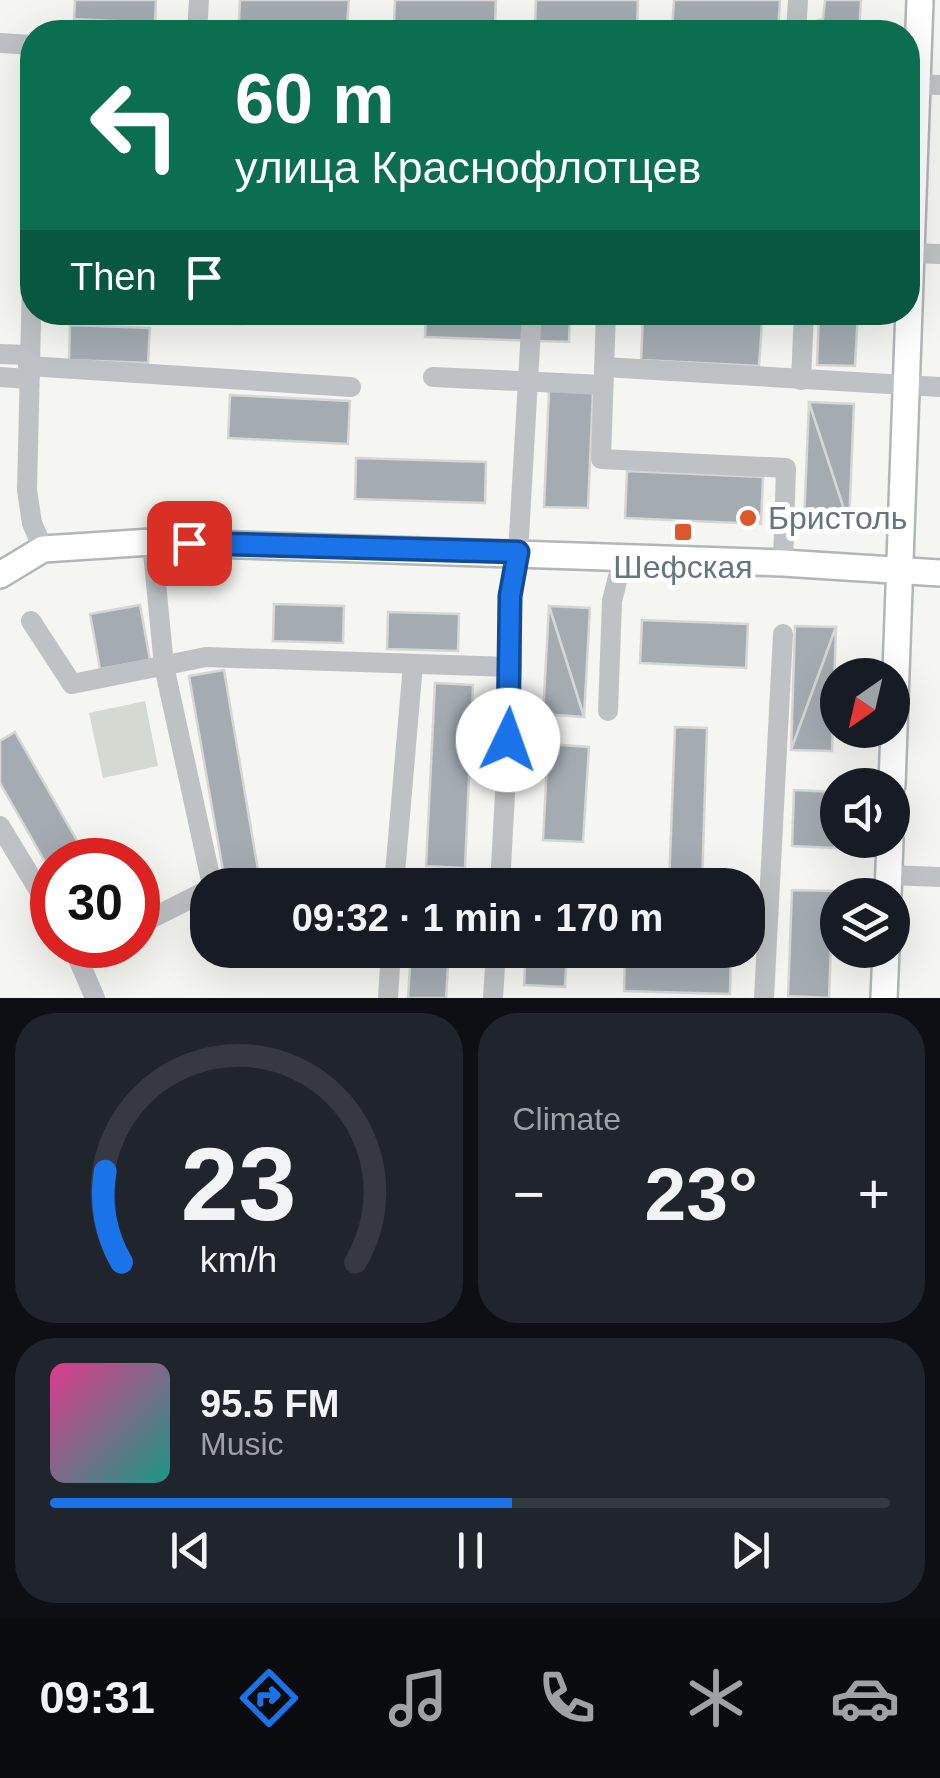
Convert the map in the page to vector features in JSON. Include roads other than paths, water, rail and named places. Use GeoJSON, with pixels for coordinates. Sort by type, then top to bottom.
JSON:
{"type":"FeatureCollection","features":[{"type":"Feature","properties":{"kind":"main road"},"geometry":{"type":"LineString","coordinates":[[920,0],[922,85]]}},
{"type":"Feature","properties":{"kind":"main road"},"geometry":{"type":"LineString","coordinates":[[892,768],[908,325]]}},
{"type":"Feature","properties":{"kind":"main road"},"geometry":{"type":"LineString","coordinates":[[0,576],[44,549],[152,542],[518,552],[940,573]]}},
{"type":"Feature","properties":{"kind":"main road"},"geometry":{"type":"LineString","coordinates":[[884,998],[885,968]]}},
{"type":"Feature","properties":{"kind":"street"},"geometry":{"type":"LineString","coordinates":[[30,325],[27,490],[32,523],[44,549]]}},
{"type":"Feature","properties":{"kind":"street"},"geometry":{"type":"LineString","coordinates":[[501,868],[512,667],[510,596],[518,552],[531,325]]}},
{"type":"Feature","properties":{"kind":"street"},"geometry":{"type":"LineString","coordinates":[[605,325],[601,459],[786,468],[783,563]]}},
{"type":"Feature","properties":{"kind":"street"},"geometry":{"type":"LineString","coordinates":[[801,380],[803,325]]}},
{"type":"Feature","properties":{"kind":"street"},"geometry":{"type":"LineString","coordinates":[[0,354],[28,367],[350,387]]}},
{"type":"Feature","properties":{"kind":"street"},"geometry":{"type":"LineString","coordinates":[[0,377],[28,367]]}},
{"type":"Feature","properties":{"kind":"street"},"geometry":{"type":"LineString","coordinates":[[433,378],[528,382],[603,376],[940,387]]}},
{"type":"Feature","properties":{"kind":"street"},"geometry":{"type":"LineString","coordinates":[[152,542],[164,666],[206,868]]}},
{"type":"Feature","properties":{"kind":"street"},"geometry":{"type":"LineString","coordinates":[[608,711],[612,601],[624,557]]}},
{"type":"Feature","properties":{"kind":"street"},"geometry":{"type":"LineString","coordinates":[[30,621],[72,684],[206,657],[512,667]]}},
{"type":"Feature","properties":{"kind":"street"},"geometry":{"type":"LineString","coordinates":[[764,998],[783,634]]}},
{"type":"Feature","properties":{"kind":"street"},"geometry":{"type":"LineString","coordinates":[[395,868],[413,664]]}},
{"type":"Feature","properties":{"kind":"street"},"geometry":{"type":"LineString","coordinates":[[0,826],[30,876]]}},
{"type":"Feature","properties":{"kind":"street"},"geometry":{"type":"LineString","coordinates":[[910,882],[940,877]]}},
{"type":"Feature","properties":{"kind":"street"},"geometry":{"type":"LineString","coordinates":[[160,914],[190,898]]}},
{"type":"Feature","properties":{"kind":"street"},"geometry":{"type":"LineString","coordinates":[[82,968],[95,998]]}},
{"type":"Feature","properties":{"kind":"street"},"geometry":{"type":"LineString","coordinates":[[388,998],[390,968]]}},
{"type":"Feature","properties":{"kind":"street"},"geometry":{"type":"LineString","coordinates":[[494,998],[495,968]]}},
{"type":"Feature","properties":{"kind":"place","name":"Бристоль"},"geometry":{"type":"Point","coordinates":[748,518]}},
{"type":"Feature","properties":{"kind":"place","name":"Шефская"},"geometry":{"type":"Point","coordinates":[683,532]}}]}
